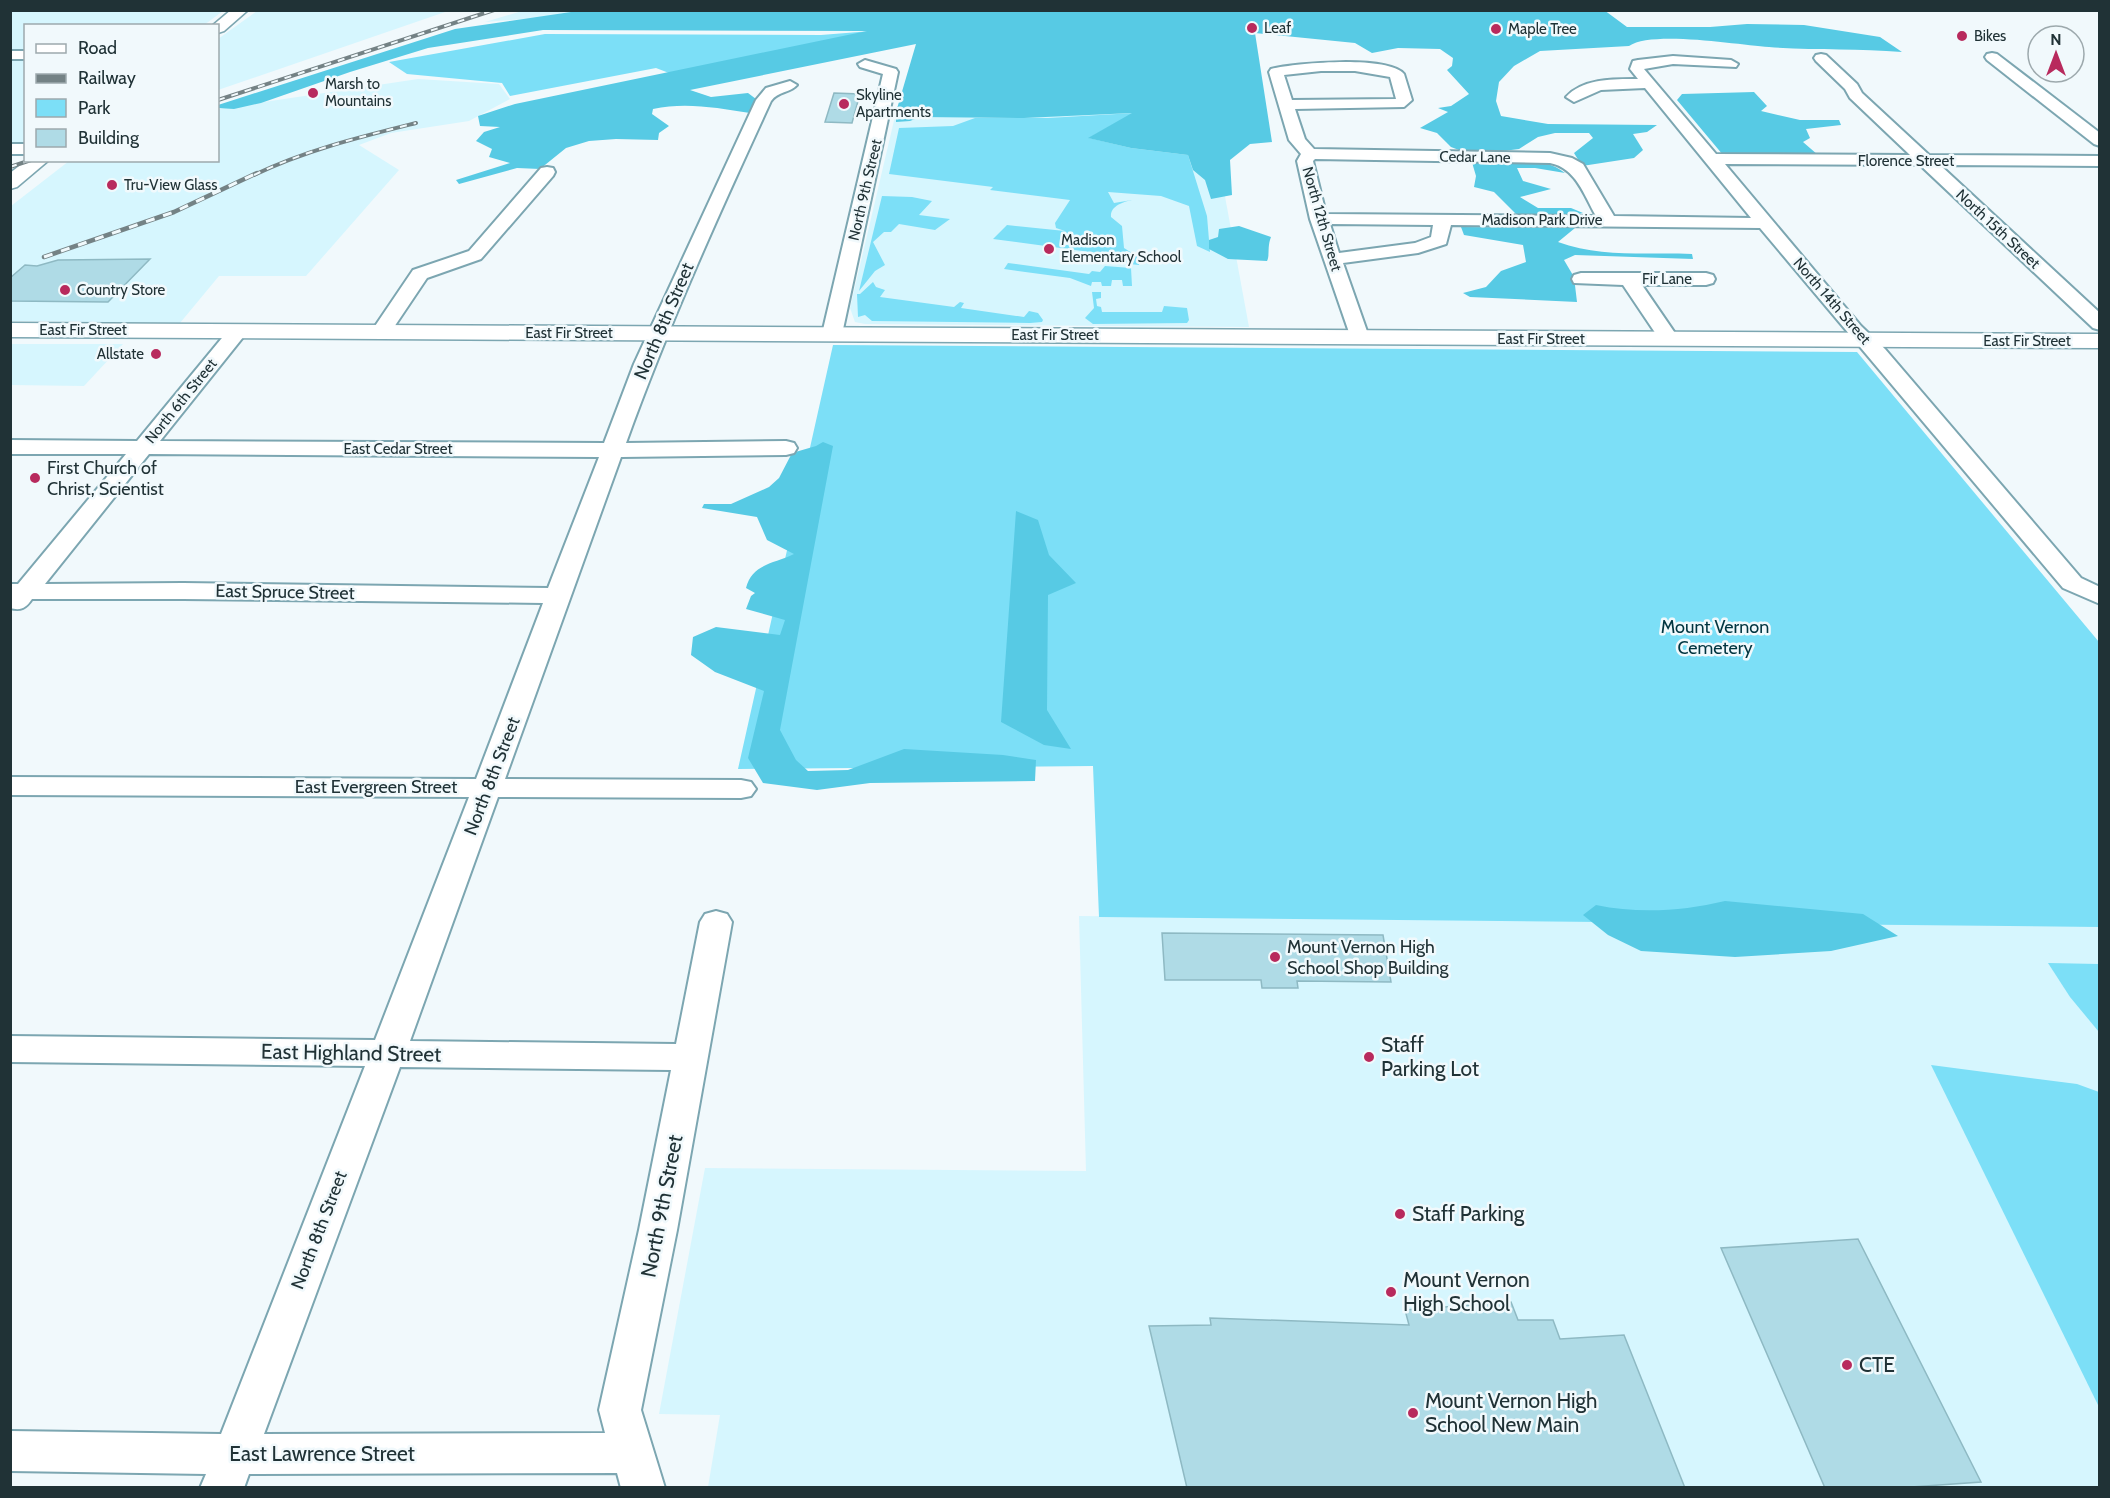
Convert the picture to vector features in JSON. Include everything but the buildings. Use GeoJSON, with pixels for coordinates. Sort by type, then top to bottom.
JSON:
{"type":"FeatureCollection","features":[{"type":"Feature","properties":{"kind":"street"},"geometry":{"type":"LineString","coordinates":[[219,27],[241,10]]}},
{"type":"Feature","properties":{"kind":"street"},"geometry":{"type":"LineString","coordinates":[[1992,57],[2100,141]]}},
{"type":"Feature","properties":{"kind":"street","name":"North 15th Street"},"geometry":{"type":"LineString","coordinates":[[1821,58],[1852,87],[1855,95],[2100,324]]}},
{"type":"Feature","properties":{"kind":"street","name":"North 14th Street"},"geometry":{"type":"LineString","coordinates":[[1731,64],[1705,61],[1662,61],[1638,64],[1637,69],[2072,583],[2100,597]]}},
{"type":"Feature","properties":{"kind":"street","name":"North 9th Street"},"geometry":{"type":"LineString","coordinates":[[832,334],[891,72],[865,64]]}},
{"type":"Feature","properties":{"kind":"street","name":"North 12th Street"},"geometry":{"type":"LineString","coordinates":[[1286,105],[1399,104],[1404,100],[1397,74],[1386,69],[1295,68],[1276,72],[1286,105],[1297,140],[1310,154],[1305,161],[1319,219],[1359,337]]}},
{"type":"Feature","properties":{"kind":"street","name":"North 8th Street"},"geometry":{"type":"LineString","coordinates":[[228,1471],[657,333],[764,100],[771,91],[790,84]]}},
{"type":"Feature","properties":{"kind":"street"},"geometry":{"type":"LineString","coordinates":[[1574,97],[1587,87],[1602,84],[1649,84]]}},
{"type":"Feature","properties":{"kind":"street","name":"Cedar Lane"},"geometry":{"type":"LineString","coordinates":[[1310,154],[1558,159],[1577,168],[1608,221]]}},
{"type":"Feature","properties":{"kind":"street","name":"Florence Street"},"geometry":{"type":"LineString","coordinates":[[1712,159],[2100,161]]}},
{"type":"Feature","properties":{"kind":"street"},"geometry":{"type":"LineString","coordinates":[[10,183],[37,162]]}},
{"type":"Feature","properties":{"kind":"street"},"geometry":{"type":"LineString","coordinates":[[381,332],[420,274],[475,255],[548,172]]}},
{"type":"Feature","properties":{"kind":"street","name":"Madison Park Drive"},"geometry":{"type":"LineString","coordinates":[[1319,219],[1765,223]]}},
{"type":"Feature","properties":{"kind":"street"},"geometry":{"type":"LineString","coordinates":[[1332,259],[1418,248],[1440,240],[1443,220]]}},
{"type":"Feature","properties":{"kind":"street","name":"Fir Lane"},"geometry":{"type":"LineString","coordinates":[[1581,279],[1706,279]]}},
{"type":"Feature","properties":{"kind":"street","name":"Fir Lane"},"geometry":{"type":"LineString","coordinates":[[1629,279],[1669,339]]}},
{"type":"Feature","properties":{"kind":"street","name":"East Fir Street"},"geometry":{"type":"LineString","coordinates":[[10,330],[2100,341]]}},
{"type":"Feature","properties":{"kind":"street","name":"North 6th Street"},"geometry":{"type":"LineString","coordinates":[[16,598],[238,331]]}},
{"type":"Feature","properties":{"kind":"street","name":"East Cedar Street"},"geometry":{"type":"LineString","coordinates":[[10,447],[614,450],[786,448]]}},
{"type":"Feature","properties":{"kind":"street","name":"East Spruce Street"},"geometry":{"type":"LineString","coordinates":[[16,598],[183,591],[559,596]]}},
{"type":"Feature","properties":{"kind":"street","name":"East Evergreen Street"},"geometry":{"type":"LineString","coordinates":[[10,786],[741,789]]}},
{"type":"Feature","properties":{"kind":"street","name":"North 9th Street"},"geometry":{"type":"LineString","coordinates":[[638,1470],[620,1410],[716,922]]}},
{"type":"Feature","properties":{"kind":"street","name":"East Highland Street"},"geometry":{"type":"LineString","coordinates":[[10,1049],[691,1057]]}},
{"type":"Feature","properties":{"kind":"street","name":"East Lawrence Street"},"geometry":{"type":"LineString","coordinates":[[10,1451],[228,1471],[638,1470]]}},
{"type":"Feature","properties":{"kind":"shaded area"},"geometry":{"type":"Polygon","coordinates":[[[257,10],[448,11],[219,90],[219,38],[257,10]]]}},
{"type":"Feature","properties":{"kind":"shaded area"},"geometry":{"type":"Polygon","coordinates":[[[1604,10],[1627,27],[1804,25],[1880,37],[1902,52],[1786,48],[1675,39],[1640,41],[1629,46],[1540,51],[1514,66],[1499,82],[1496,101],[1501,116],[1548,124],[1657,125],[1647,132],[1633,134],[1643,150],[1634,158],[1582,166],[1574,153],[1593,138],[1589,133],[1555,133],[1538,137],[1519,149],[1472,155],[1451,147],[1437,133],[1420,128],[1448,112],[1438,108],[1451,106],[1469,94],[1447,70],[1452,66],[1453,58],[1440,49],[1398,48],[1372,53],[1355,43],[1255,33],[1272,142],[1250,144],[1230,160],[1232,195],[1211,199],[1205,180],[1193,170],[1188,155],[1131,148],[1088,138],[1132,113],[1024,118],[920,117],[910,121],[896,122],[896,112],[916,44],[690,90],[711,97],[748,93],[756,99],[750,113],[689,106],[653,109],[652,114],[669,126],[659,133],[658,140],[589,141],[566,148],[540,169],[517,168],[459,184],[456,180],[510,163],[489,157],[492,149],[476,141],[484,132],[500,127],[480,126],[478,116],[515,104],[867,31],[543,30],[428,48],[261,103],[234,109],[219,108],[219,105],[455,29],[571,12],[1604,10]]]}},
{"type":"Feature","properties":{"kind":"shaded area"},"geometry":{"type":"Polygon","coordinates":[[[10,11],[223,11],[205,24],[24,24],[24,52],[11,52],[10,11]]]}},
{"type":"Feature","properties":{"kind":"shaded area"},"geometry":{"type":"Polygon","coordinates":[[[522,11],[620,11],[485,22],[522,11]]]}},
{"type":"Feature","properties":{"kind":"shaded area"},"geometry":{"type":"Polygon","coordinates":[[[10,58],[24,58],[24,149],[11,149],[10,58]]]}},
{"type":"Feature","properties":{"kind":"shaded area"},"geometry":{"type":"Polygon","coordinates":[[[418,79],[499,84],[510,99],[469,121],[391,133],[359,145],[399,170],[306,276],[219,276],[180,323],[11,321],[11,206],[68,162],[219,162],[219,109],[418,79]]]}},
{"type":"Feature","properties":{"kind":"shaded area"},"geometry":{"type":"Polygon","coordinates":[[[1754,92],[1767,106],[1761,111],[1800,120],[1839,120],[1841,125],[1806,129],[1810,138],[1803,142],[1818,155],[1723,155],[1677,100],[1682,94],[1754,92]]]}},
{"type":"Feature","properties":{"kind":"shaded area","name":"Madison Elementary School"},"geometry":{"type":"Polygon","coordinates":[[[896,112],[1134,113],[1191,155],[1224,191],[1249,327],[865,324],[855,322],[850,308],[896,112]]]}},
{"type":"Feature","properties":{"kind":"shaded area"},"geometry":{"type":"Polygon","coordinates":[[[1471,159],[1533,160],[1555,167],[1565,173],[1535,168],[1517,168],[1523,181],[1551,189],[1520,197],[1538,208],[1571,208],[1583,213],[1570,216],[1517,215],[1494,192],[1474,187],[1476,176],[1471,159]]]}},
{"type":"Feature","properties":{"kind":"shaded area"},"geometry":{"type":"Polygon","coordinates":[[[1239,226],[1271,237],[1267,261],[1228,259],[1209,249],[1209,240],[1218,237],[1219,229],[1239,226]]]}},
{"type":"Feature","properties":{"kind":"shaded area"},"geometry":{"type":"Polygon","coordinates":[[[1461,227],[1575,228],[1558,242],[1607,252],[1692,254],[1693,259],[1575,255],[1564,260],[1574,277],[1577,302],[1470,297],[1463,293],[1486,287],[1501,271],[1526,262],[1523,245],[1464,235],[1461,227]]]}},
{"type":"Feature","properties":{"kind":"shaded area"},"geometry":{"type":"Polygon","coordinates":[[[11,344],[123,344],[84,386],[11,385],[11,344]]]}},
{"type":"Feature","properties":{"kind":"shaded area"},"geometry":{"type":"Polygon","coordinates":[[[823,442],[833,446],[780,730],[796,760],[808,771],[848,770],[904,749],[1003,755],[1036,760],[1035,781],[870,783],[817,790],[763,783],[748,758],[764,691],[715,672],[691,655],[693,637],[716,627],[780,635],[785,620],[746,609],[751,596],[755,593],[746,588],[758,569],[794,554],[767,540],[757,517],[702,508],[704,504],[731,504],[769,487],[779,478],[792,453],[823,442]]]}},
{"type":"Feature","properties":{"kind":"shaded area"},"geometry":{"type":"Polygon","coordinates":[[[1016,511],[1038,520],[1049,555],[1076,583],[1048,595],[1047,710],[1071,749],[1044,745],[1001,722],[1016,511]]]}},
{"type":"Feature","properties":{"kind":"shaded area"},"geometry":{"type":"Polygon","coordinates":[[[1725,901],[1863,914],[1898,936],[1831,951],[1735,957],[1641,951],[1608,935],[1583,915],[1596,905],[1628,910],[1661,910],[1725,901]]]}},
{"type":"Feature","properties":{"kind":"shaded area","name":"Mount Vernon High School"},"geometry":{"type":"Polygon","coordinates":[[[1079,916],[2099,925],[2099,1487],[708,1487],[720,1415],[659,1414],[705,1168],[1086,1171],[1079,916]]]}},
{"type":"Feature","properties":{"kind":"green space"},"geometry":{"type":"Polygon","coordinates":[[[871,31],[669,73],[656,68],[510,96],[502,83],[407,74],[389,62],[545,34],[821,35],[871,31]]]}},
{"type":"Feature","properties":{"kind":"green space"},"geometry":{"type":"Polygon","coordinates":[[[1134,113],[1089,138],[1131,148],[1188,155],[1207,216],[1210,252],[1197,246],[1189,206],[1161,196],[1108,192],[1114,203],[1132,200],[1115,207],[1111,217],[1122,226],[1124,248],[1140,258],[1139,265],[1100,261],[1105,254],[993,239],[1007,225],[1065,231],[1056,228],[1055,223],[1070,200],[990,190],[993,187],[889,174],[899,128],[953,126],[975,118],[1048,118],[1134,113]]]}},
{"type":"Feature","properties":{"kind":"green space"},"geometry":{"type":"Polygon","coordinates":[[[882,196],[912,197],[932,201],[919,215],[950,219],[935,230],[899,224],[891,232],[884,232],[873,242],[885,265],[875,271],[859,291],[882,196]]]}},
{"type":"Feature","properties":{"kind":"green space"},"geometry":{"type":"Polygon","coordinates":[[[1008,263],[1089,274],[1092,271],[1100,272],[1105,266],[1131,268],[1132,286],[1123,286],[1122,280],[1112,280],[1111,286],[1102,286],[1101,282],[1092,282],[1091,286],[1070,278],[1004,269],[1008,263]]]}},
{"type":"Feature","properties":{"kind":"green space"},"geometry":{"type":"Polygon","coordinates":[[[873,282],[876,287],[885,290],[880,297],[954,307],[960,302],[964,303],[961,308],[1024,317],[1029,311],[1038,313],[1043,320],[1030,323],[872,321],[865,315],[858,317],[857,294],[873,282]]]}},
{"type":"Feature","properties":{"kind":"green space"},"geometry":{"type":"Polygon","coordinates":[[[1092,292],[1101,292],[1101,298],[1096,299],[1097,306],[1101,307],[1102,312],[1162,312],[1164,306],[1187,308],[1189,320],[1187,323],[1093,324],[1085,318],[1094,308],[1092,292]]]}},
{"type":"Feature","properties":{"kind":"green space","name":"Mount Vernon Cemetery"},"geometry":{"type":"Polygon","coordinates":[[[833,345],[1857,352],[2099,642],[2099,927],[1099,917],[1093,766],[738,769],[833,345]]]}},
{"type":"Feature","properties":{"kind":"green space"},"geometry":{"type":"Polygon","coordinates":[[[2048,963],[2099,964],[2099,1032],[2070,997],[2048,963]]]}},
{"type":"Feature","properties":{"kind":"green space"},"geometry":{"type":"Polygon","coordinates":[[[1931,1065],[2077,1084],[2099,1092],[2099,1407],[1931,1065]]]}},
{"type":"Feature","properties":{"kind":"railway"},"geometry":{"type":"LineString","coordinates":[[219,100],[494,10]]}},
{"type":"Feature","properties":{"kind":"railway"},"geometry":{"type":"LineString","coordinates":[[254,175],[313,151],[416,123]]}},
{"type":"Feature","properties":{"kind":"railway"},"geometry":{"type":"LineString","coordinates":[[10,167],[25,162]]}},
{"type":"Feature","properties":{"kind":"railway"},"geometry":{"type":"LineString","coordinates":[[44,257],[174,212],[257,173]]}},
{"type":"Feature","properties":{"kind":"place","name":"Leaf"},"geometry":{"type":"Point","coordinates":[1252,28]}},
{"type":"Feature","properties":{"kind":"place","name":"Maple Tree"},"geometry":{"type":"Point","coordinates":[1496,29]}},
{"type":"Feature","properties":{"kind":"place","name":"Bikes"},"geometry":{"type":"Point","coordinates":[1962,36]}},
{"type":"Feature","properties":{"kind":"place","name":"Marsh to Mountains"},"geometry":{"type":"Point","coordinates":[313,93]}},
{"type":"Feature","properties":{"kind":"place","name":"Skyline Apartments"},"geometry":{"type":"Point","coordinates":[844,104]}},
{"type":"Feature","properties":{"kind":"place","name":"Tru-View Glass"},"geometry":{"type":"Point","coordinates":[112,185]}},
{"type":"Feature","properties":{"kind":"place","name":"Madison Elementary School"},"geometry":{"type":"Point","coordinates":[1049,249]}},
{"type":"Feature","properties":{"kind":"place","name":"Country Store"},"geometry":{"type":"Point","coordinates":[65,290]}},
{"type":"Feature","properties":{"kind":"place","name":"Allstate"},"geometry":{"type":"Point","coordinates":[156,354]}},
{"type":"Feature","properties":{"kind":"place","name":"First Church of Christ, Scientist"},"geometry":{"type":"Point","coordinates":[35,478]}},
{"type":"Feature","properties":{"kind":"place","name":"Mount Vernon High School Shop Building"},"geometry":{"type":"Point","coordinates":[1275,957]}},
{"type":"Feature","properties":{"kind":"place","name":"Staff Parking Lot"},"geometry":{"type":"Point","coordinates":[1369,1057]}},
{"type":"Feature","properties":{"kind":"place","name":"Staff Parking"},"geometry":{"type":"Point","coordinates":[1400,1214]}},
{"type":"Feature","properties":{"kind":"place","name":"Mount Vernon High School"},"geometry":{"type":"Point","coordinates":[1391,1292]}},
{"type":"Feature","properties":{"kind":"place","name":"CTE"},"geometry":{"type":"Point","coordinates":[1847,1365]}},
{"type":"Feature","properties":{"kind":"place","name":"Mount Vernon High School New Main"},"geometry":{"type":"Point","coordinates":[1413,1413]}}]}
